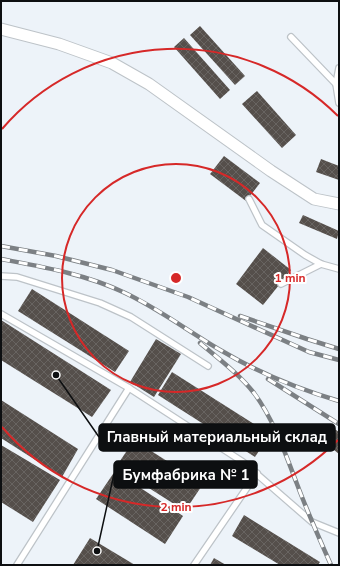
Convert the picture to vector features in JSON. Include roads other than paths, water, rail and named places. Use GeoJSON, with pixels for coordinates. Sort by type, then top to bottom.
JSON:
{"type":"FeatureCollection","features":[{"type":"Feature","properties":{"kind":"street"},"geometry":{"type":"LineString","coordinates":[[1,29],[59,44],[112,63],[149,84],[271,171],[314,199],[339,204]]}},
{"type":"Feature","properties":{"kind":"lane"},"geometry":{"type":"LineString","coordinates":[[291,38],[336,84]]}},
{"type":"Feature","properties":{"kind":"lane"},"geometry":{"type":"LineString","coordinates":[[339,68],[336,84],[339,103]]}},
{"type":"Feature","properties":{"kind":"lane"},"geometry":{"type":"LineString","coordinates":[[249,199],[262,225],[305,255],[321,264],[339,269]]}},
{"type":"Feature","properties":{"kind":"lane"},"geometry":{"type":"LineString","coordinates":[[281,284],[321,264]]}},
{"type":"Feature","properties":{"kind":"lane"},"geometry":{"type":"LineString","coordinates":[[1,276],[17,277],[100,303],[131,317],[208,366]]}},
{"type":"Feature","properties":{"kind":"lane"},"geometry":{"type":"LineString","coordinates":[[1,314],[129,388],[243,462],[312,522],[339,533]]}},
{"type":"Feature","properties":{"kind":"lane"},"geometry":{"type":"LineString","coordinates":[[17,565],[129,388]]}},
{"type":"Feature","properties":{"kind":"lane"},"geometry":{"type":"LineString","coordinates":[[194,565],[257,473]]}},
{"type":"Feature","properties":{"kind":"railway"},"geometry":{"type":"LineString","coordinates":[[1,246],[56,256],[112,270],[188,297],[309,352],[339,360]]}},
{"type":"Feature","properties":{"kind":"railway"},"geometry":{"type":"LineString","coordinates":[[1,259],[64,272],[94,280],[109,286],[149,305],[236,359],[294,386],[339,401]]}},
{"type":"Feature","properties":{"kind":"railway"},"geometry":{"type":"LineString","coordinates":[[240,316],[339,349]]}},
{"type":"Feature","properties":{"kind":"railway"},"geometry":{"type":"LineString","coordinates":[[200,343],[242,379],[261,403],[278,437],[331,565]]}},
{"type":"Feature","properties":{"kind":"railway"},"geometry":{"type":"LineString","coordinates":[[268,379],[339,424]]}},
{"type":"Feature","properties":{"kind":"place","name":"Главный материальный склад"},"geometry":{"type":"Point","coordinates":[56,375]}},
{"type":"Feature","properties":{"kind":"place","name":"Бумфабрика № 1"},"geometry":{"type":"Point","coordinates":[97,551]}}]}
